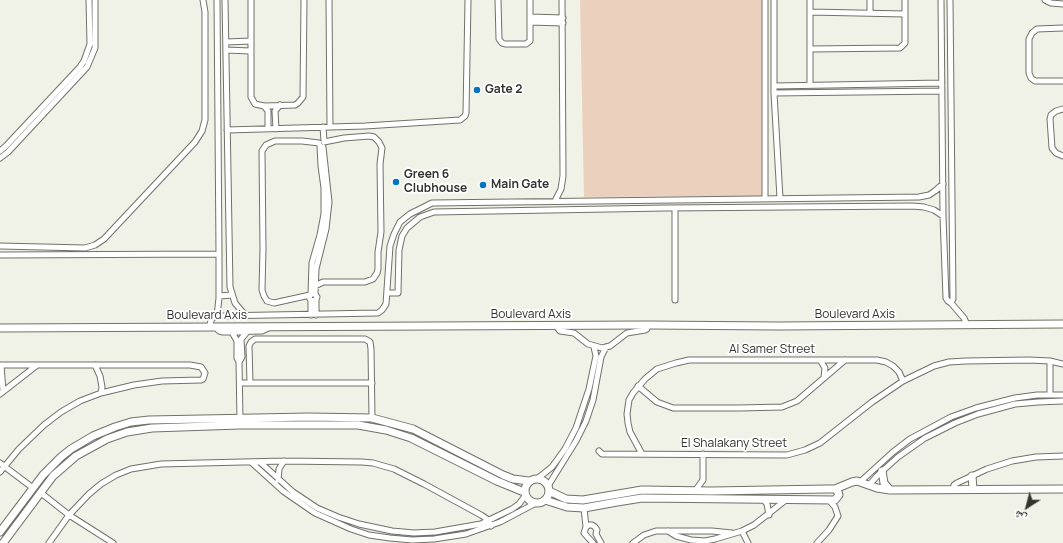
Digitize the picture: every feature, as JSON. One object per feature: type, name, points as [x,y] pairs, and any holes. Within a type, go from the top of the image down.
[{"type":"street","points":[[0,151],[84,61],[90,44],[89,0]]},
{"type":"street","points":[[0,158],[8,152],[88,67],[95,48],[96,0]]},
{"type":"street","points":[[0,246],[85,248],[95,245],[104,239],[195,142],[202,131],[205,120],[205,12],[203,0]]},
{"type":"street","points":[[216,316],[219,296],[217,0]]},
{"type":"street","points":[[226,0],[230,287],[232,295],[238,306],[246,316]]},
{"type":"street","points":[[251,0],[251,97],[254,104],[264,106],[295,104],[303,97],[304,0]]},
{"type":"street","points":[[328,0],[330,127]]},
{"type":"street","points":[[227,130],[330,127],[463,119],[466,113],[468,0]]},
{"type":"street","points":[[498,0],[499,39],[502,43],[528,43],[530,39],[530,0]]},
{"type":"street","points":[[555,201],[561,189],[563,176],[562,0]]},
{"type":"street","points":[[765,0],[765,198]]},
{"type":"street","points":[[774,0],[774,93],[780,198]]},
{"type":"street","points":[[810,0],[810,85]]},
{"type":"street","points":[[870,0],[870,13]]},
{"type":"street","points":[[810,49],[900,48],[905,44],[905,0]]},
{"type":"street","points":[[941,0],[943,216],[946,298],[964,318],[967,325]]},
{"type":"street","points":[[950,0],[953,299],[951,303]]},
{"type":"street","points":[[1045,0],[1051,3],[1063,4]]},
{"type":"street","points":[[810,12],[905,14]]},
{"type":"street","points":[[530,20],[563,20]]},
{"type":"street","points":[[1063,28],[1037,29],[1032,33],[1029,40],[1029,73],[1031,78],[1035,81],[1063,81]]},
{"type":"street","points":[[226,42],[250,41]]},
{"type":"street","points":[[226,50],[250,51]]},
{"type":"street","points":[[774,86],[942,83]]},
{"type":"street","points":[[774,93],[942,91]]},
{"type":"street","points":[[276,129],[275,111],[280,105]]},
{"type":"street","points":[[264,106],[267,109],[268,129]]},
{"type":"street","points":[[1063,109],[1056,110],[1051,115],[1050,119],[1052,148],[1056,153],[1063,156]]},
{"type":"street","points":[[268,119],[275,118]]},
{"type":"street","points":[[943,124],[952,124]]},
{"type":"street","points":[[313,315],[312,297],[315,264],[320,234],[326,214],[329,188],[321,127]]},
{"type":"street","points":[[312,297],[302,296],[271,303],[265,298],[262,290],[262,151],[266,145],[275,141],[322,143],[344,138],[372,136],[379,142],[382,148],[380,164],[381,232],[377,273],[373,279],[365,282],[323,282],[315,278]]},
{"type":"street","points":[[270,326],[262,331],[220,332],[213,327],[211,320],[216,316],[378,313],[385,306],[390,246],[394,234],[400,222],[432,203],[919,197],[928,195],[943,184]]},
{"type":"street","points":[[387,293],[398,293],[398,250],[402,236],[420,217],[434,212],[912,206],[929,209],[943,216]]},
{"type":"street","points":[[675,208],[675,300]]},
{"type":"street","points":[[0,254],[219,254]]},
{"type":"street","points":[[312,297],[315,286],[315,264]]},
{"type":"street","points":[[315,286],[323,282]]},
{"type":"street","points":[[219,296],[232,295]]},
{"type":"street","name":"Boulevard Axis","points":[[0,328],[1063,324]]},
{"type":"street","points":[[556,326],[559,331],[574,333],[594,347],[606,347],[628,333],[647,329],[647,326]]},
{"type":"street","points":[[232,332],[237,339],[239,352]]},
{"type":"street","points":[[240,422],[240,383],[239,362],[237,358],[240,339],[247,332]]},
{"type":"street","points":[[250,383],[250,346],[252,340],[260,338],[361,338],[368,340],[370,342],[371,349],[372,418]]},
{"type":"street","points":[[3,543],[58,472],[76,456],[96,444],[118,434],[152,428],[325,417],[372,418],[413,429],[502,475],[514,479],[529,481],[537,478],[552,468],[576,428],[589,389],[596,356],[594,347]]},
{"type":"street","points":[[545,500],[548,488],[586,421],[593,400],[601,357],[606,347]]},
{"type":"street","name":"Al Samer Street","points":[[638,386],[645,378],[657,369],[689,360],[877,360],[886,362],[896,369],[903,381]]},
{"type":"street","points":[[820,360],[825,368],[824,378]]},
{"type":"street","points":[[642,454],[630,432],[627,414],[629,400],[638,386],[658,402],[673,408],[786,406],[797,401],[845,360]]},
{"type":"street","points":[[1050,361],[1050,395]]},
{"type":"street","name":"El Shalakany Street","points":[[599,451],[602,454],[787,455],[805,450],[826,439],[869,404],[903,381],[925,370],[949,362],[1050,361],[1063,364]]},
{"type":"street","points":[[0,472],[2,465],[52,418],[76,404],[101,393],[146,383],[201,380],[204,376],[204,371],[201,367],[196,365],[0,365],[2,393]]},
{"type":"street","points":[[94,365],[100,376],[102,387],[101,393]]},
{"type":"street","points":[[2,393],[36,366]]},
{"type":"street","points":[[240,383],[372,383]]},
{"type":"street","points":[[860,482],[893,452],[910,439],[958,414],[991,404],[1026,396],[1063,395]]},
{"type":"street","points":[[869,485],[882,471],[915,445],[936,432],[966,418],[992,410],[1027,403],[1063,401]]},
{"type":"street","points":[[991,404],[992,410]]},
{"type":"street","points":[[0,532],[33,488],[52,466],[71,449],[93,436],[115,427],[131,422],[149,420],[345,424],[386,430],[424,443],[525,494]]},
{"type":"street","points":[[695,491],[703,480],[703,454]]},
{"type":"street","points":[[953,489],[956,484],[987,469],[1024,458],[1048,455],[1063,456]]},
{"type":"street","points":[[261,462],[279,480],[304,500],[328,513],[348,521],[381,530],[414,533],[435,532],[490,524],[516,506],[525,494]]},
{"type":"street","points":[[279,480],[278,472],[280,466],[284,462]]},
{"type":"street","points":[[49,543],[69,515],[88,494],[101,484],[131,468],[161,464],[362,462],[384,466],[424,484],[481,515],[490,524]]},
{"type":"street","points":[[252,463],[283,491],[306,508],[332,522],[369,535],[401,540],[434,539],[466,534],[545,500],[567,507],[584,508],[642,498],[835,500],[839,495],[835,488]]},
{"type":"street","points":[[2,465],[33,488]]},
{"type":"street","points":[[882,471],[883,480],[890,490]]},
{"type":"street","points":[[972,476],[974,489]]},
{"type":"street","points":[[537,478],[544,481],[548,488],[566,499],[583,500],[642,490],[712,491],[835,488],[852,482],[860,482],[877,488],[890,490],[1063,489]]},
{"type":"street","points":[[703,480],[712,491]]},
{"type":"street","points":[[529,481],[525,486],[525,494],[528,500],[536,504]]},
{"type":"street","points":[[41,493],[69,515],[113,543]]},
{"type":"street","points":[[763,499],[767,504],[769,514]]},
{"type":"street","points":[[668,531],[684,539],[699,541],[715,539],[742,531],[769,514],[788,499]]},
{"type":"street","points":[[817,543],[829,530],[838,516],[835,507],[829,500]]},
{"type":"street","points":[[584,508],[586,527],[584,533],[590,537],[593,543]]},
{"type":"street","points":[[14,513],[22,518]]},
{"type":"street","points":[[586,527],[592,525],[597,530],[596,534],[601,543]]},
{"type":"street","points":[[633,543],[649,532],[656,531],[712,531],[734,533]]},
{"type":"street","points":[[742,531],[748,543]]},
{"type":"street","points":[[590,537],[594,537],[596,534]]},
{"type":"shaded area","points":[[580,0],[763,0],[763,196],[584,197]]},
{"type":"place","name":"Gate 2","points":[[477,90]]},
{"type":"place","name":"Green 6 Clubhouse","points":[[396,182]]},
{"type":"place","name":"Main Gate","points":[[483,185]]}]
